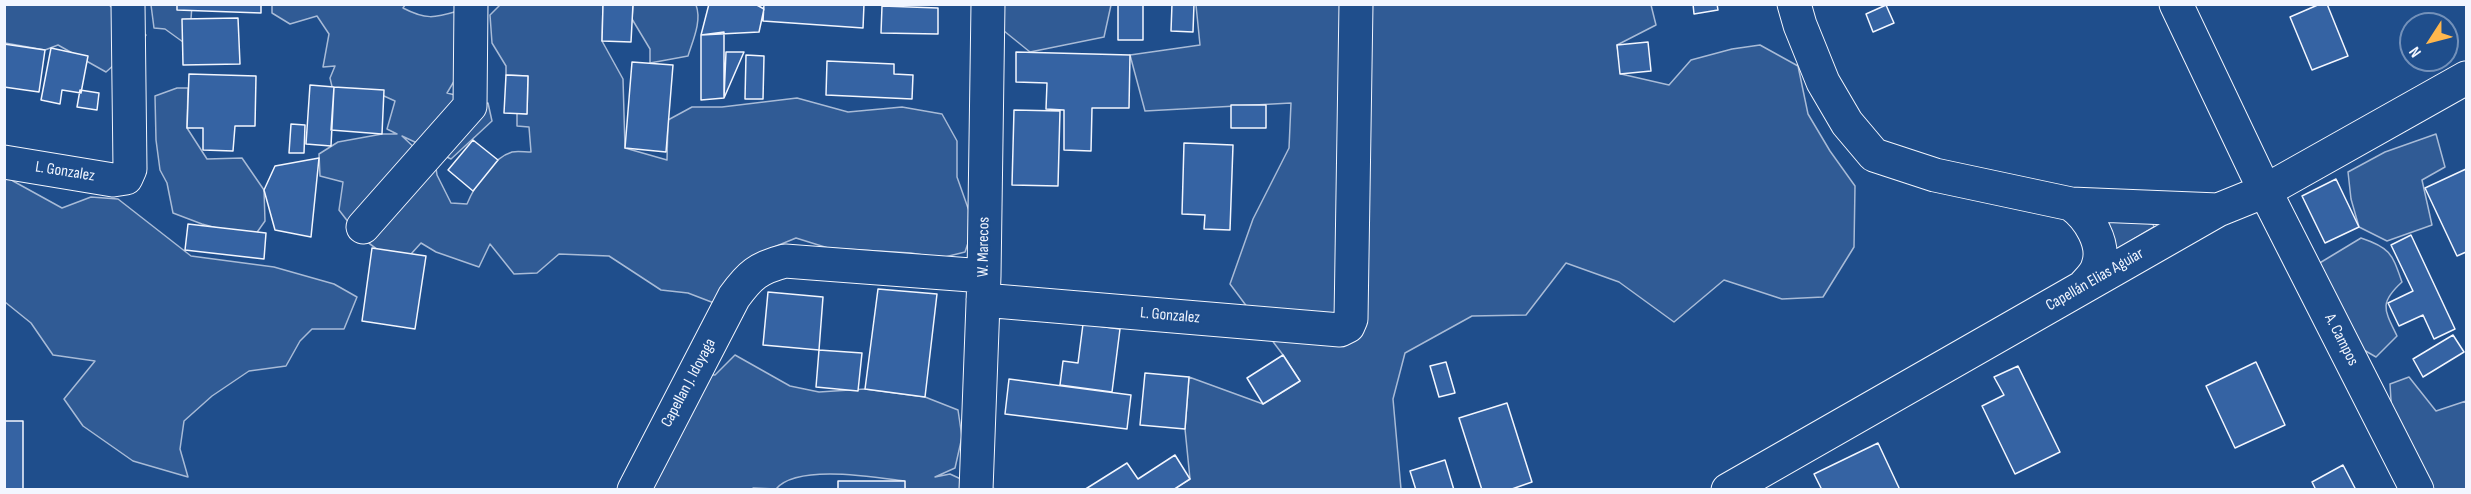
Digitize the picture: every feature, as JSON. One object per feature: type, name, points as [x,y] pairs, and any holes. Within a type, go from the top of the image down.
[{"type":"street","name":"L. Gonzalez","points":[[4,162],[112,180],[126,178],[130,169],[128,4]]},
{"type":"street","points":[[363,227],[470,106],[471,4]]},
{"type":"street","name":"W. Marecos","points":[[976,489],[984,288],[988,4]]},
{"type":"street","name":"L. Gonzalez","points":[[748,278],[764,266],[785,261],[984,288],[1340,330],[1348,326],[1351,319],[1356,4]]},
{"type":"street","points":[[1794,4],[1800,25],[1824,82],[1847,123],[1874,154],[1935,175],[2071,204],[2218,210]]},
{"type":"street","name":"A. Campos","points":[[2176,4],[2265,191],[2417,489]]},
{"type":"street","name":"Capellán Elias Aguiar","points":[[1728,489],[2218,210],[2265,191],[2466,78]]},
{"type":"street","points":[[2071,204],[2081,211],[2100,246],[2099,265],[2084,286]]},
{"type":"street","name":"Capellan J. Idoyaga","points":[[634,489],[734,297],[748,278]]},
{"type":"shaded area","points":[[4,5],[109,5],[146,35],[139,48],[125,55],[106,72],[58,45],[45,50],[5,43]]},
{"type":"shaded area","points":[[151,5],[192,5],[191,19],[203,25],[183,42],[165,29],[154,28]]},
{"type":"shaded area","points":[[272,5],[405,5],[403,8],[411,12],[430,17],[458,11],[456,78],[447,93],[455,95],[465,109],[488,103],[492,121],[451,159],[402,136],[419,152],[435,161],[437,175],[451,203],[467,204],[485,174],[505,155],[514,152],[531,152],[529,127],[517,126],[517,113],[527,114],[528,76],[506,75],[506,66],[492,43],[490,15],[500,5],[603,5],[602,41],[623,79],[625,148],[667,160],[668,120],[692,107],[722,107],[797,98],[848,112],[902,107],[942,114],[957,141],[957,177],[974,225],[965,252],[941,258],[911,253],[828,248],[796,238],[762,252],[714,303],[688,293],[661,290],[609,256],[559,254],[537,273],[514,274],[490,244],[479,267],[436,252],[421,243],[411,254],[394,260],[377,250],[351,226],[339,210],[343,182],[320,176],[319,154],[338,142],[382,134],[397,134],[387,129],[395,101],[384,96],[367,102],[334,95],[330,78],[335,66],[323,67],[329,34],[317,16],[290,24],[272,13]]},
{"type":"shaded area","points":[[633,5],[696,5],[697,24],[688,56],[650,63],[650,49],[632,19]]},
{"type":"shaded area","points":[[988,5],[1111,5],[1104,37],[1030,52],[988,18]]},
{"type":"shaded area","points":[[1196,5],[1651,5],[1656,25],[1617,45],[1621,74],[1669,85],[1691,60],[1732,49],[1760,45],[1798,66],[1808,114],[1830,151],[1855,186],[1854,247],[1823,297],[1782,299],[1724,280],[1674,322],[1619,282],[1566,263],[1526,315],[1472,316],[1405,353],[1393,399],[1401,489],[1173,489],[1190,479],[1185,429],[1189,377],[1263,404],[1300,381],[1230,284],[1253,219],[1289,148],[1291,103],[1145,111],[1130,55],[1200,45]]},
{"type":"shaded area","points":[[177,88],[188,88],[187,128],[207,159],[242,158],[264,190],[265,221],[253,238],[202,224],[173,213],[167,183],[160,170],[156,140],[155,96]]},
{"type":"shaded area","points":[[2436,134],[2445,167],[2422,180],[2432,225],[2387,241],[2359,227],[2351,199],[2348,172],[2385,152]]},
{"type":"shaded area","points":[[4,173],[13,181],[62,208],[91,197],[118,199],[191,256],[274,267],[334,284],[357,297],[344,329],[312,329],[300,341],[286,366],[249,371],[212,396],[184,421],[180,449],[188,477],[133,461],[83,426],[64,399],[95,361],[53,355],[31,323],[5,302]]},
{"type":"shaded area","points":[[2096,216],[2153,224],[2154,227],[2112,252]]},
{"type":"shaded area","points":[[2361,238],[2379,245],[2389,253],[2402,282],[2390,296],[2386,307],[2397,336],[2376,357],[2357,346],[2318,264]]},
{"type":"shaded area","points":[[735,355],[790,386],[819,392],[865,389],[925,397],[958,410],[962,437],[955,468],[935,477],[950,474],[976,486],[997,489],[905,489],[904,481],[818,474],[786,481],[776,489],[639,489],[688,373],[715,375]]},
{"type":"shaded area","points":[[2409,377],[2436,411],[2466,401],[2466,489],[2405,489],[2392,417],[2390,384]]},
{"type":"building","points":[[177,4],[261,4],[261,13],[177,10]]},
{"type":"building","points":[[603,4],[633,4],[631,42],[602,41]]},
{"type":"building","points":[[709,4],[755,4],[764,9],[759,32],[701,35]]},
{"type":"building","points":[[764,4],[864,4],[863,28],[763,21]]},
{"type":"building","points":[[1118,4],[1143,4],[1143,40],[1118,40]]},
{"type":"building","points":[[1172,4],[1194,4],[1193,32],[1171,31]]},
{"type":"building","points":[[1693,4],[1717,4],[1718,10],[1694,14]]},
{"type":"building","points":[[2320,4],[2327,4],[2348,56],[2312,70],[2290,17]]},
{"type":"building","points":[[1886,5],[1894,23],[1873,32],[1866,14]]},
{"type":"building","points":[[882,6],[938,8],[938,34],[881,33]]},
{"type":"building","points":[[238,18],[240,64],[183,65],[182,19]]},
{"type":"building","points":[[724,32],[724,98],[701,100],[701,35]]},
{"type":"building","points":[[1648,42],[1651,71],[1620,74],[1617,45]]},
{"type":"building","points":[[4,44],[45,50],[39,92],[4,87]]},
{"type":"building","points":[[51,48],[88,56],[81,93],[62,90],[60,104],[41,100]]},
{"type":"building","points":[[726,52],[744,52],[724,98]]},
{"type":"building","points":[[1016,52],[1130,55],[1129,108],[1092,108],[1091,151],[1064,150],[1064,110],[1046,109],[1047,83],[1016,82]]},
{"type":"building","points":[[746,55],[764,56],[763,99],[745,99]]},
{"type":"building","points":[[827,61],[894,64],[894,74],[913,75],[912,99],[826,95]]},
{"type":"building","points":[[632,62],[673,65],[666,152],[625,148]]},
{"type":"building","points":[[189,74],[256,76],[255,126],[235,126],[233,151],[203,150],[203,128],[187,128]]},
{"type":"building","points":[[506,75],[528,76],[527,114],[504,113]]},
{"type":"building","points":[[310,85],[334,87],[331,146],[306,144]]},
{"type":"building","points":[[334,87],[384,90],[382,134],[331,130]]},
{"type":"building","points":[[80,90],[99,93],[97,110],[77,107]]},
{"type":"building","points":[[1231,105],[1266,105],[1266,128],[1231,128]]},
{"type":"building","points":[[1014,110],[1060,111],[1058,186],[1012,185]]},
{"type":"building","points":[[291,124],[305,125],[304,153],[289,153]]},
{"type":"building","points":[[473,140],[498,160],[473,191],[448,170]]},
{"type":"building","points":[[1184,143],[1233,145],[1230,230],[1204,229],[1205,215],[1182,214]]},
{"type":"building","points":[[319,158],[311,237],[275,230],[264,190],[275,166]]},
{"type":"building","points":[[2466,169],[2466,252],[2457,256],[2425,188]]},
{"type":"building","points":[[2336,179],[2359,227],[2325,243],[2302,196]]},
{"type":"building","points":[[188,224],[266,233],[264,259],[185,250]]},
{"type":"building","points":[[2411,235],[2455,329],[2434,339],[2423,315],[2399,326],[2388,303],[2413,291],[2391,245]]},
{"type":"building","points":[[372,248],[426,256],[415,329],[362,321]]},
{"type":"building","points":[[878,289],[937,294],[925,397],[865,389]]},
{"type":"building","points":[[768,292],[823,297],[819,350],[763,345]]},
{"type":"building","points":[[1083,324],[1120,329],[1112,392],[1060,385],[1063,361],[1078,363]]},
{"type":"building","points":[[2453,335],[2464,352],[2423,377],[2413,359]]},
{"type":"building","points":[[819,350],[862,353],[858,391],[816,387]]},
{"type":"building","points":[[1283,355],[1300,381],[1263,404],[1247,378]]},
{"type":"building","points":[[1446,362],[1455,393],[1439,397],[1430,366]]},
{"type":"building","points":[[2256,362],[2285,425],[2235,448],[2206,386]]},
{"type":"building","points":[[2018,366],[2060,452],[2015,474],[1982,406],[2004,395],[1994,377]]},
{"type":"building","points":[[1145,373],[1189,377],[1185,429],[1140,425]]},
{"type":"building","points":[[1009,379],[1131,395],[1127,429],[1005,414]]},
{"type":"building","points":[[1507,403],[1532,482],[1509,490],[1482,490],[1459,418]]},
{"type":"building","points":[[4,421],[23,421],[23,490],[4,490]]},
{"type":"building","points":[[1878,443],[1900,490],[1822,490],[1814,474]]},
{"type":"building","points":[[1175,455],[1190,479],[1173,490],[1084,490],[1127,463],[1138,479]]},
{"type":"building","points":[[1445,460],[1454,490],[1416,490],[1410,471]]},
{"type":"building","points":[[2343,465],[2356,490],[2316,490],[2312,482]]},
{"type":"building","points":[[838,481],[905,481],[905,490],[838,490]]}]
